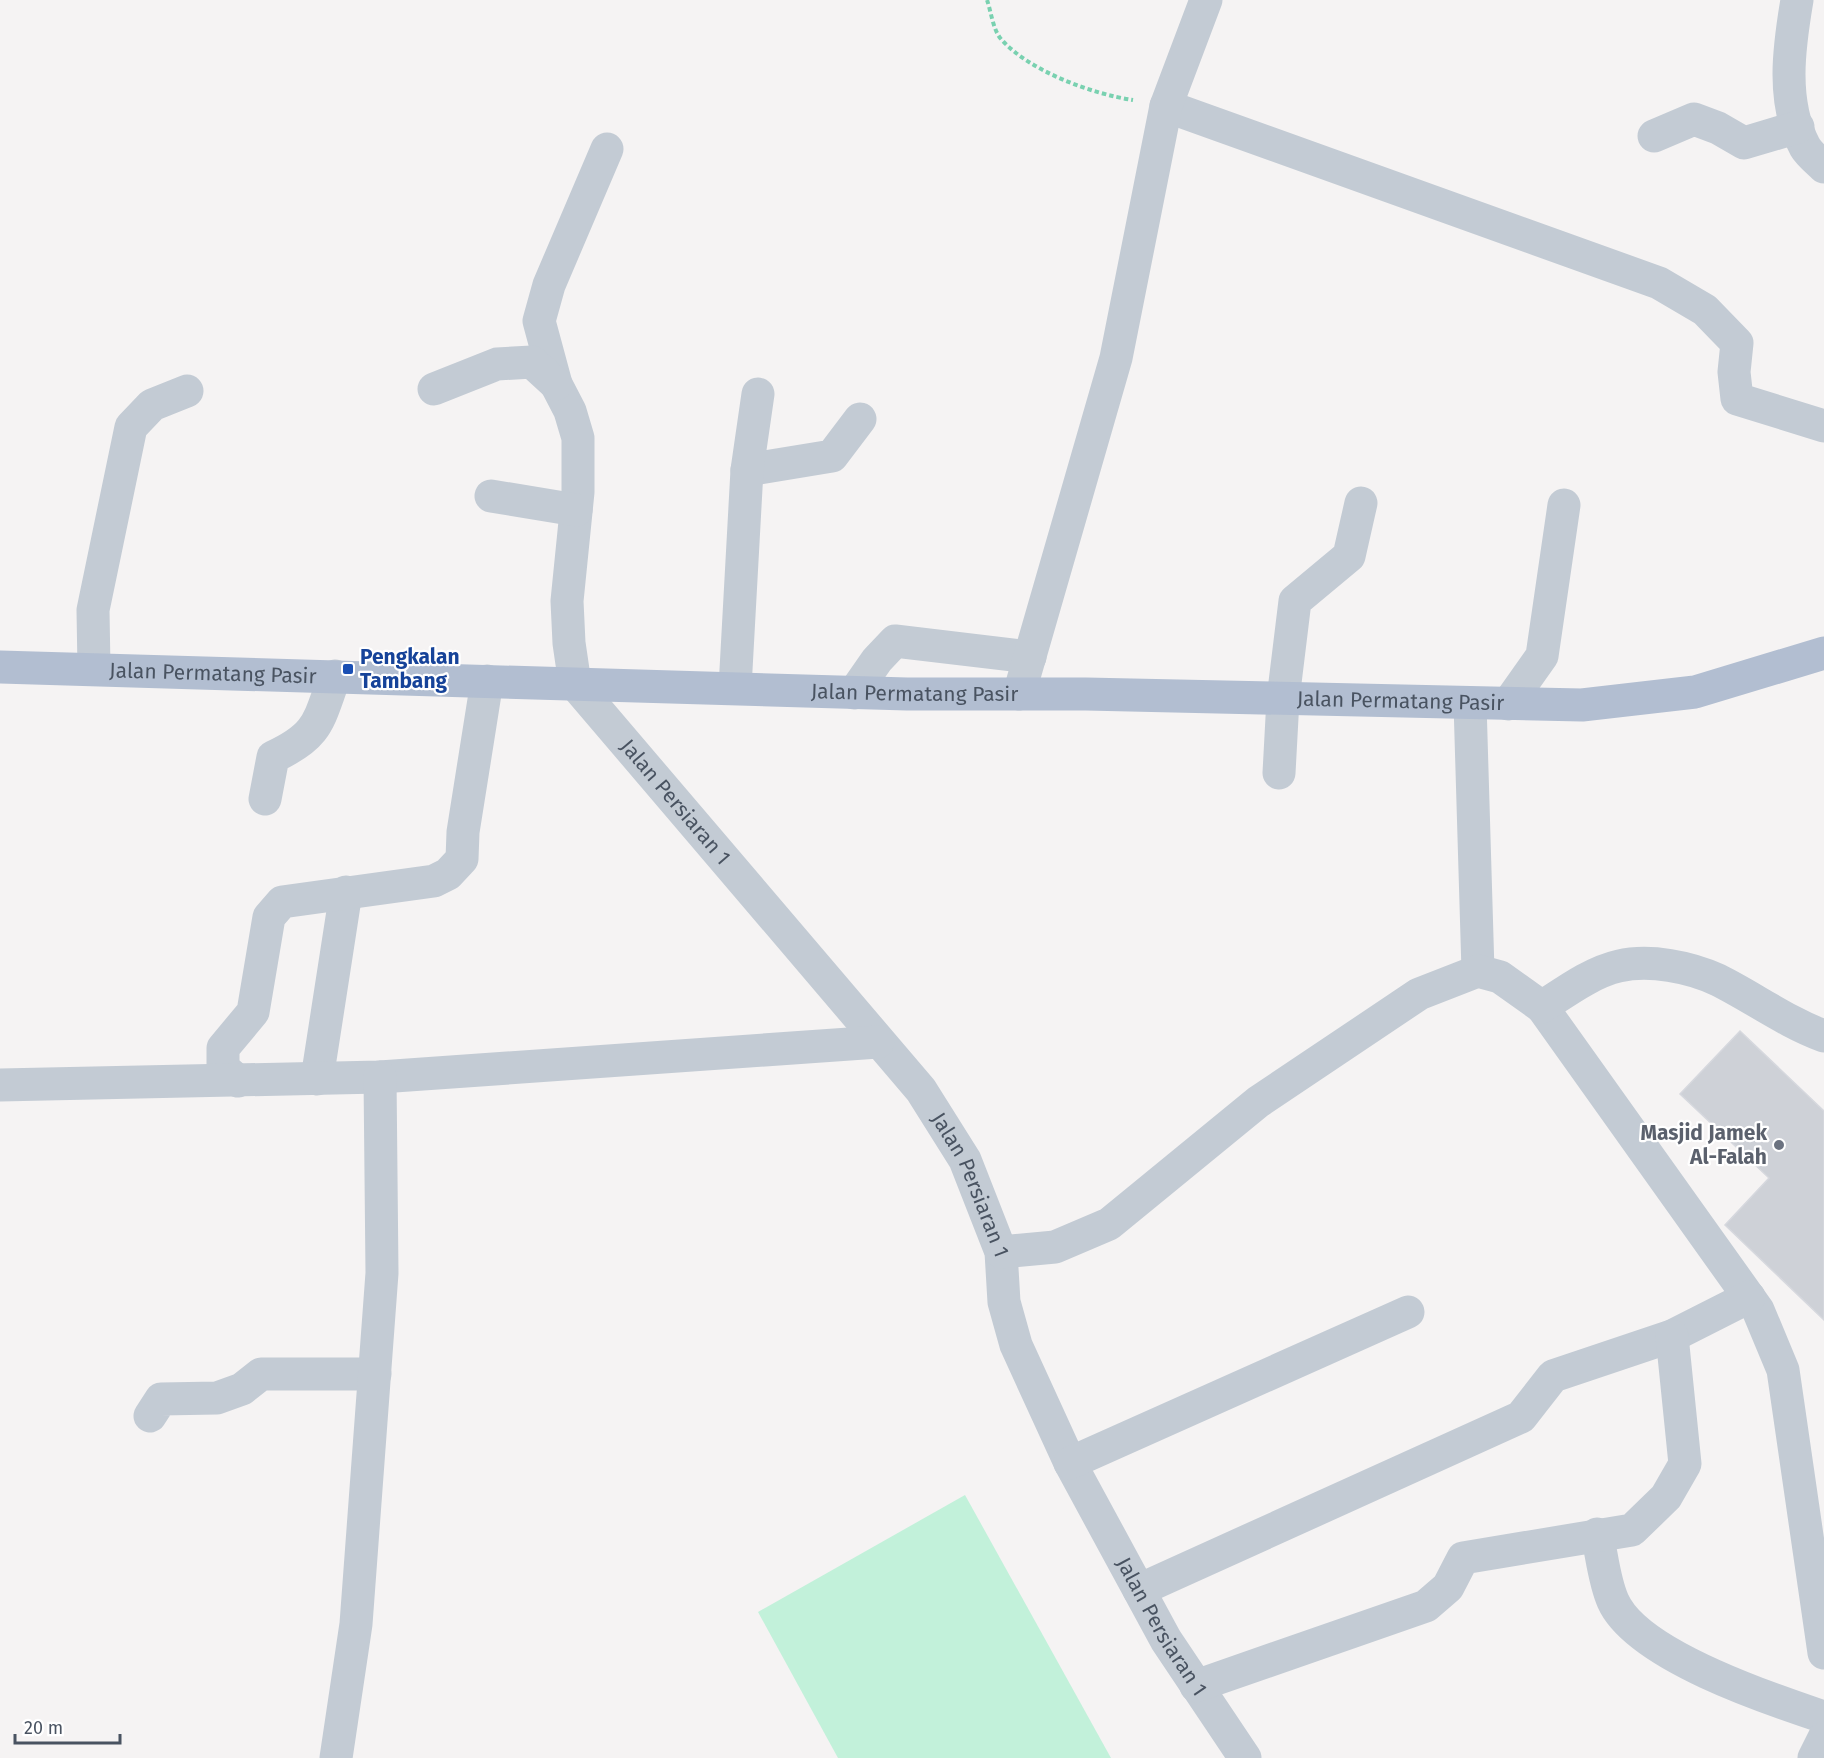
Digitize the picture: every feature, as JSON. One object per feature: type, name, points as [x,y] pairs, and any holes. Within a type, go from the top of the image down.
[{"type":"main road","name":"Jalan Permatang Pasir","points":[[0,667],[854,693],[1582,705],[1695,692],[1824,653]]},
{"type":"street","points":[[1019,694],[1116,358],[1166,106],[1206,0]]},
{"type":"street","points":[[1797,0],[1788,52],[1793,114],[1805,148],[1824,167]]},
{"type":"street","points":[[1166,106],[1659,283],[1705,310],[1737,344],[1734,372],[1737,399],[1824,426]]},
{"type":"street","points":[[1654,136],[1694,119],[1718,128],[1744,143],[1798,127]]},
{"type":"street","points":[[575,684],[569,643],[567,601],[576,510],[578,438],[570,411],[556,384],[539,321],[549,285],[607,149]]},
{"type":"street","points":[[434,389],[497,364],[532,362],[556,384]]},
{"type":"street","points":[[94,669],[93,609],[131,427],[152,405],[188,391]]},
{"type":"street","points":[[735,688],[747,470],[758,394]]},
{"type":"street","points":[[747,470],[832,456],[860,419]]},
{"type":"street","points":[[491,496],[576,510]]},
{"type":"street","points":[[1279,773],[1283,699],[1295,601],[1349,556],[1361,503]]},
{"type":"street","points":[[1508,704],[1542,656],[1564,505]]},
{"type":"street","points":[[854,693],[877,660],[895,641],[1030,657]]},
{"type":"street","points":[[265,799],[273,757],[299,745],[315,728],[334,676]]},
{"type":"street","points":[[238,1081],[223,1068],[223,1047],[253,1012],[269,917],[282,902],[434,881],[448,874],[462,859],[463,832],[487,681]]},
{"type":"street","name":"Jalan Persiaran 1","points":[[575,684],[921,1090],[964,1160],[1001,1252],[1004,1302],[1016,1345],[1070,1463],[1166,1640],[1245,1758]]},
{"type":"street","points":[[1470,703],[1478,971]]},
{"type":"street","points":[[317,1079],[346,892]]},
{"type":"street","points":[[1542,1007],[1572,986],[1619,966],[1678,965],[1718,980],[1796,1026],[1824,1036]]},
{"type":"street","points":[[1001,1252],[1055,1247],[1109,1224],[1258,1102],[1419,994],[1478,971],[1500,977],[1542,1007],[1758,1310],[1783,1370],[1824,1653]]},
{"type":"street","points":[[0,1085],[380,1077],[878,1042]]},
{"type":"street","points":[[336,1758],[356,1624],[382,1273],[380,1077]]},
{"type":"street","points":[[1139,1590],[1521,1417],[1553,1376],[1672,1336],[1749,1297]]},
{"type":"street","points":[[1070,1463],[1408,1312]]},
{"type":"street","points":[[1196,1686],[1426,1606],[1448,1587],[1463,1558],[1596,1534],[1632,1530],[1666,1497],[1684,1464],[1672,1336]]},
{"type":"street","points":[[150,1416],[161,1399],[217,1398],[242,1389],[261,1374],[375,1374]]},
{"type":"street","points":[[1596,1534],[1613,1602],[1635,1630],[1663,1650],[1747,1689],[1824,1717]]},
{"type":"street","points":[[1814,1758],[1824,1738]]},
{"type":"path","points":[[987,0],[999,38],[1030,64],[1103,96],[1166,106]]},
{"type":"green space","points":[[965,1495],[1111,1758],[838,1758],[758,1612]]},
{"type":"building","name":"Masjid Jamek Al-Falah","points":[[1740,1031],[1824,1111],[1824,1320],[1725,1225],[1769,1178],[1680,1094]]},
{"type":"place","name":"Pengkalan Tambang","points":[[348,669]]},
{"type":"place","name":"Masjid Jamek Al-Falah","points":[[1779,1145]]}]
